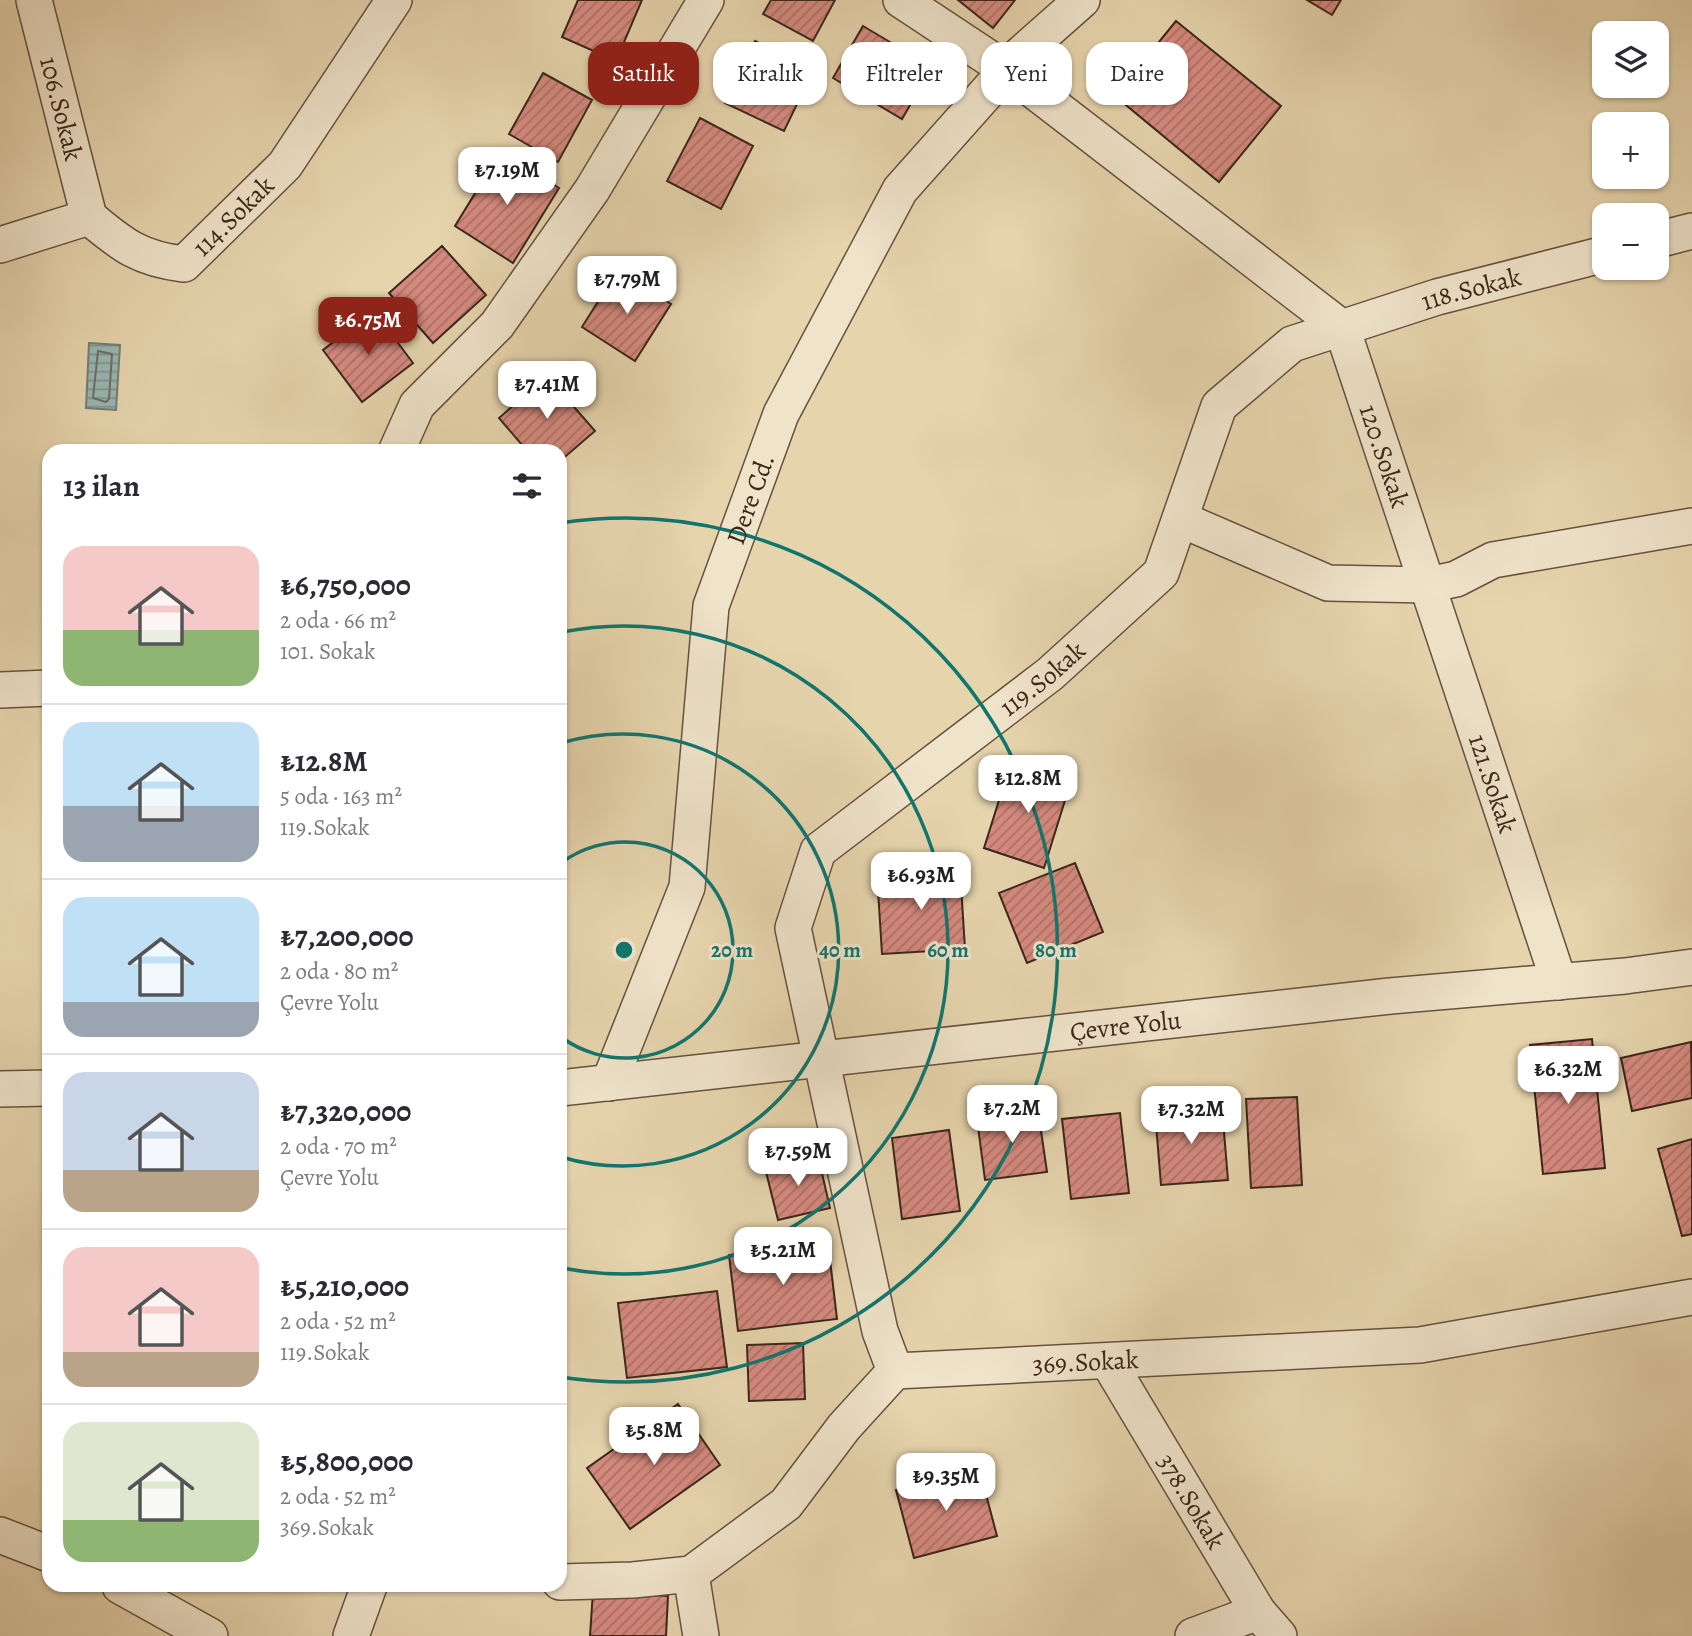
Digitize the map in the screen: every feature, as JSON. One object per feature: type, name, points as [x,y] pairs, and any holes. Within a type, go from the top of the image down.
[{"type":"street","name":"106.Sokak","points":[[34,0],[89,217]]},
{"type":"street","name":"114.Sokak","points":[[89,217],[122,246],[155,260],[184,264],[285,165],[394,0]]},
{"type":"street","points":[[400,444],[417,405],[497,325],[592,190],[706,0]]},
{"type":"street","points":[[901,0],[981,53]]},
{"type":"street","name":"Dere Cd.","points":[[1037,42],[1082,0]]},
{"type":"street","name":"Dere Cd.","points":[[609,1083],[687,887],[711,606],[781,414],[900,190],[981,99]]},
{"type":"street","points":[[1052,105],[1342,328]]},
{"type":"street","points":[[0,245],[89,217]]},
{"type":"street","points":[[1669,237],[1692,231]]},
{"type":"street","name":"118.Sokak","points":[[1342,328],[1437,297],[1592,257]]},
{"type":"street","name":"119.Sokak","points":[[895,1371],[880,1331],[824,1060],[793,928],[818,851],[1050,674],[1161,573],[1219,406],[1292,344],[1342,328]]},
{"type":"street","name":"120.Sokak","points":[[1342,328],[1428,584]]},
{"type":"street","points":[[1180,519],[1328,583],[1428,584],[1456,579],[1493,560],[1692,526]]},
{"type":"street","name":"121.Sokak","points":[[1428,584],[1559,982]]},
{"type":"street","points":[[0,690],[42,688]]},
{"type":"street","name":"Çevre Yolu","points":[[567,1087],[1390,996],[1559,982],[1692,967]]},
{"type":"street","points":[[0,1089],[42,1088]]},
{"type":"street","name":"369.Sokak","points":[[895,1371],[1109,1363],[1420,1345],[1692,1297]]},
{"type":"street","name":"378.Sokak","points":[[1109,1363],[1269,1624]]},
{"type":"street","points":[[567,1581],[633,1580],[691,1574],[786,1504],[844,1427],[895,1371]]},
{"type":"street","points":[[0,1535],[42,1551]]},
{"type":"street","points":[[691,1574],[701,1636]]},
{"type":"street","points":[[131,1592],[210,1636]]},
{"type":"street","points":[[351,1636],[367,1592]]},
{"type":"street","points":[[1193,1636],[1269,1624]]},
{"type":"water","points":[[89,343],[120,345],[116,410],[86,408]]},
{"type":"building","points":[[578,0],[642,0],[624,42],[588,42],[588,49],[562,37]]},
{"type":"building","points":[[771,0],[835,0],[813,41],[763,14]]},
{"type":"building","points":[[958,0],[1015,0],[993,28]]},
{"type":"building","points":[[1307,0],[1341,0],[1332,15]]},
{"type":"building","points":[[1176,21],[1281,106],[1219,182],[1126,105],[1188,105],[1188,42],[1159,42]]},
{"type":"building","points":[[863,26],[890,42],[854,42]]},
{"type":"building","points":[[841,64],[841,83],[833,78]]},
{"type":"building","points":[[543,73],[588,98],[589,105],[558,162],[509,134]]},
{"type":"building","points":[[729,105],[797,105],[784,131]]},
{"type":"building","points":[[878,105],[910,105],[902,119]]},
{"type":"building","points":[[700,118],[753,146],[721,209],[667,181]]},
{"type":"building","points":[[501,151],[559,188],[513,263],[455,226]]},
{"type":"building","points":[[442,246],[486,295],[433,343],[389,293]]},
{"type":"building","points":[[618,270],[671,304],[635,361],[582,327]]},
{"type":"building","points":[[374,311],[413,363],[362,402],[323,350]]},
{"type":"building","points":[[547,376],[595,431],[567,455],[567,444],[521,444],[499,418]]},
{"type":"building","points":[[1011,762],[1071,781],[1044,868],[984,848]]},
{"type":"building","points":[[1075,863],[1103,932],[1027,963],[999,893]]},
{"type":"building","points":[[960,869],[965,949],[882,954],[877,874]]},
{"type":"building","points":[[1592,1039],[1605,1168],[1543,1174],[1530,1045]]},
{"type":"building","points":[[1691,1042],[1692,1098],[1632,1111],[1621,1058]]},
{"type":"building","points":[[1297,1097],[1302,1185],[1251,1188],[1246,1099]]},
{"type":"building","points":[[1222,1108],[1228,1180],[1161,1185],[1155,1112]]},
{"type":"building","points":[[1038,1110],[1047,1172],[985,1180],[977,1119]]},
{"type":"building","points":[[1120,1113],[1129,1193],[1071,1199],[1062,1119]]},
{"type":"building","points":[[949,1130],[960,1211],[902,1219],[892,1138]]},
{"type":"building","points":[[1692,1139],[1692,1234],[1682,1236],[1658,1149]]},
{"type":"building","points":[[818,1156],[830,1208],[778,1220],[765,1168]]},
{"type":"building","points":[[828,1243],[837,1319],[738,1331],[729,1255]]},
{"type":"building","points":[[717,1291],[727,1367],[627,1378],[618,1303]]},
{"type":"building","points":[[803,1343],[805,1399],[749,1401],[747,1345]]},
{"type":"building","points":[[678,1404],[720,1465],[630,1529],[587,1468]]},
{"type":"building","points":[[979,1468],[997,1536],[914,1558],[896,1490]]},
{"type":"building","points":[[593,1591],[668,1596],[666,1636],[590,1636]]}]
